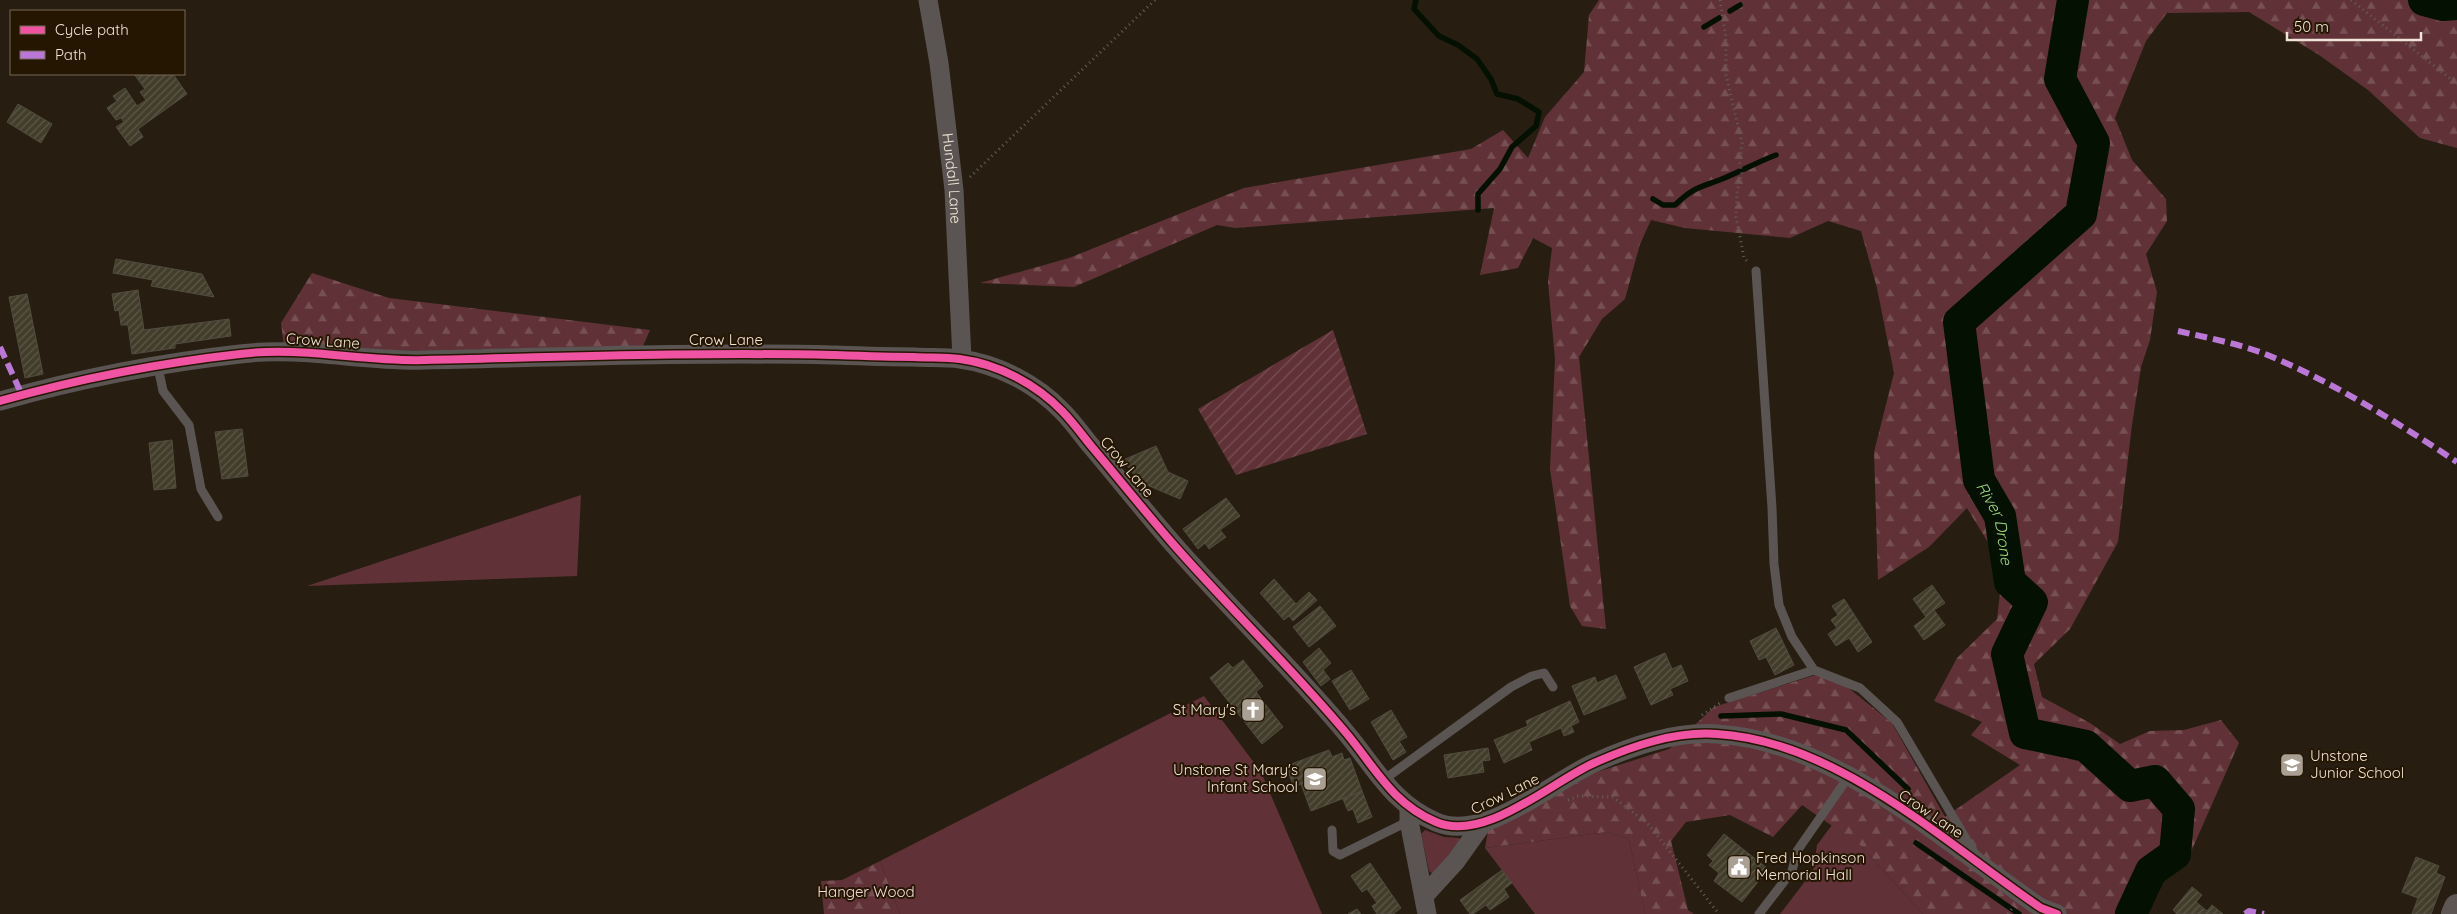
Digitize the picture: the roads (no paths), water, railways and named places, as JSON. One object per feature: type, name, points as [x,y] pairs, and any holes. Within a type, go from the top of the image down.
[{"type":"main road","points":[[2454,914],[2457,906]]},
{"type":"street","name":"Hundall Lane","points":[[928,0],[939,63],[954,190],[962,358]]},
{"type":"street","name":"Crow Lane","points":[[0,401],[78,380],[241,353],[270,352],[407,361],[744,353],[962,358],[998,368],[1034,387],[1062,411],[1174,544],[1349,736],[1382,782],[1409,814],[1449,827],[1466,828],[1482,823],[1514,808],[1593,763],[1673,735],[1714,733],[1753,738],[1802,752],[1849,776],[1983,866],[2041,908],[2057,914]]},
{"type":"street","points":[[1409,814],[1426,905]]},
{"type":"street","points":[[1426,905],[1482,823]]},
{"type":"lane","points":[[1756,272],[1774,564],[1779,605],[1792,637],[1814,670],[1860,688],[1897,722],[1950,815],[1983,866]]},
{"type":"lane","points":[[158,367],[163,391],[189,425],[201,489],[218,517]]},
{"type":"lane","points":[[1729,698],[1814,670]]},
{"type":"lane","points":[[1382,782],[1474,712],[1525,679],[1544,673],[1553,687]]},
{"type":"lane","points":[[1759,914],[1792,871],[1797,851],[1849,776]]},
{"type":"lane","points":[[1332,830],[1332,851],[1340,855],[1409,814]]},
{"type":"waterway","points":[[1416,0],[1414,9],[1439,36],[1458,45],[1477,59],[1491,79],[1497,94],[1518,99],[1539,112],[1536,126],[1512,147],[1500,169],[1478,194],[1478,210]]},
{"type":"waterway","name":"River Drone","points":[[2073,0],[2060,79],[2094,143],[2081,214],[1959,322],[1979,480],[2000,516],[2010,582],[2032,602],[2007,654],[2025,733],[2086,746],[2130,786],[2155,781],[2179,809],[2175,854],[2151,871],[2131,914]]},
{"type":"waterway","name":"River Drone","points":[[2424,0],[2443,5],[2457,4]]},
{"type":"waterway","points":[[1730,11],[1740,5]]},
{"type":"waterway","points":[[1704,27],[1719,18]]},
{"type":"waterway","points":[[1653,199],[1663,205],[1675,205],[1697,189],[1776,155]]},
{"type":"waterway","points":[[1721,716],[1781,714],[1846,730],[1908,789]]},
{"type":"waterway","points":[[1916,843],[2019,914]]},
{"type":"place","name":"St Mary's","points":[[1253,710]]},
{"type":"place","name":"Unstone Junior School","points":[[2292,765]]},
{"type":"place","name":"Unstone St Mary's Infant School","points":[[1315,779]]},
{"type":"place","name":"Fred Hopkinson Memorial Hall","points":[[1739,867]]},
{"type":"park label","name":"Hanger Wood","points":[[866,892]]}]
